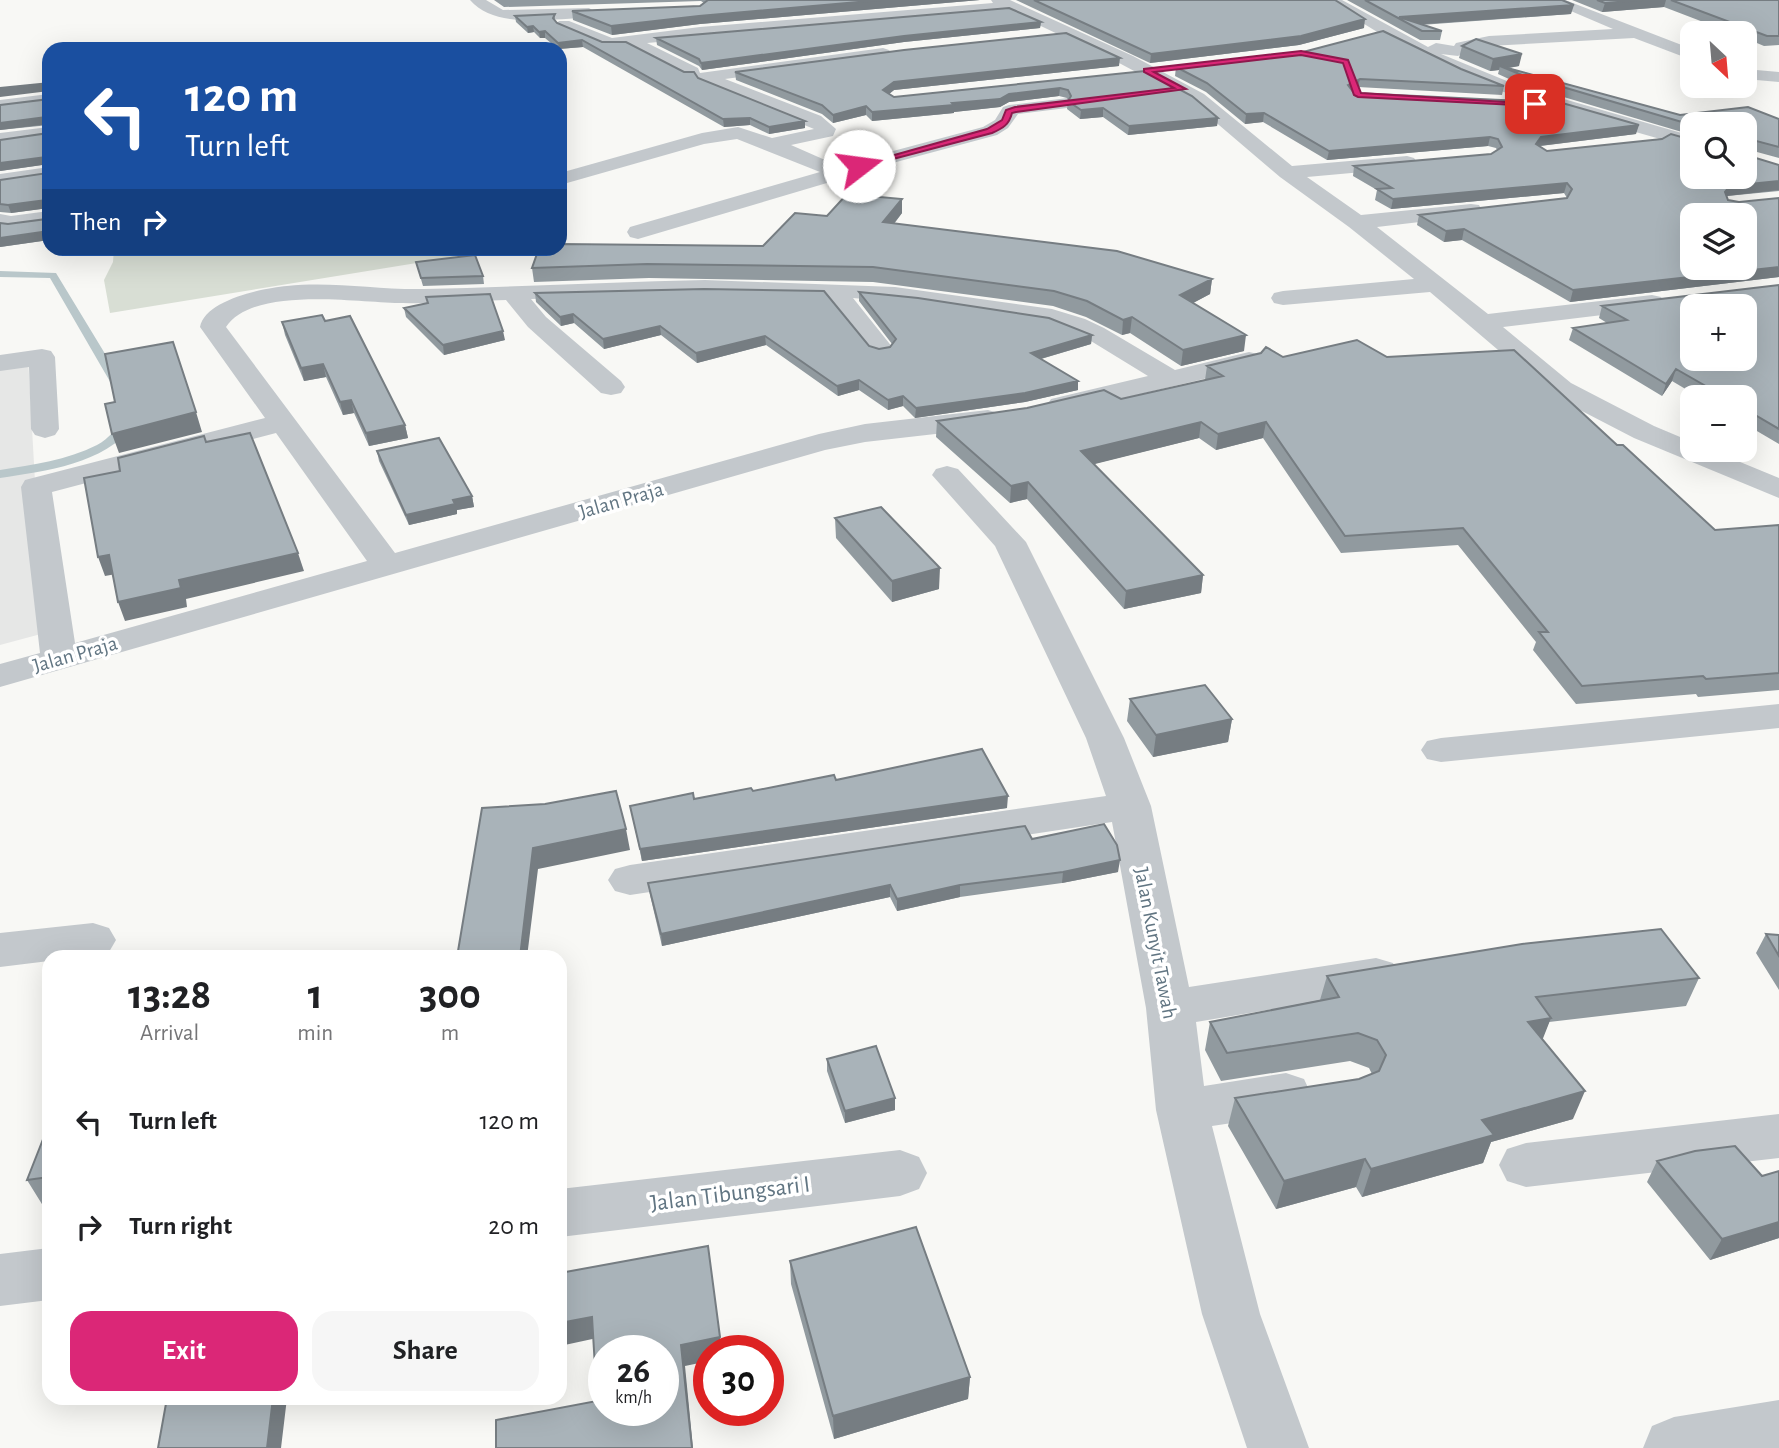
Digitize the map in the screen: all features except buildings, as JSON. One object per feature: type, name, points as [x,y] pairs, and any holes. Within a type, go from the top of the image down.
[{"type":"street","points":[[479,2],[549,0]]},
{"type":"street","points":[[1332,0],[1382,31],[1494,92]]},
{"type":"street","points":[[1554,1],[1574,0]]},
{"type":"street","points":[[1554,1],[1680,51]]},
{"type":"street","points":[[479,2],[502,15],[602,13]]},
{"type":"street","points":[[564,24],[604,43],[1005,3],[1182,89],[1222,116],[1287,173],[1357,222],[1483,322],[1561,389],[1644,432],[1742,471],[1779,489]]},
{"type":"street","points":[[1355,38],[1382,31]]},
{"type":"street","points":[[1042,36],[1070,33]]},
{"type":"street","points":[[1403,41],[1458,51],[1462,46],[1489,41],[1634,33]]},
{"type":"street","points":[[628,40],[692,72]]},
{"type":"street","points":[[1665,45],[1680,44]]},
{"type":"street","points":[[771,144],[826,132],[827,129],[814,120],[704,77],[904,50]]},
{"type":"street","points":[[1122,74],[1172,68]]},
{"type":"street","points":[[1757,75],[1779,77]]},
{"type":"street","points":[[1443,80],[1560,105],[1680,139]]},
{"type":"street","points":[[638,232],[849,169],[989,131],[1006,121],[1009,111],[1182,89]]},
{"type":"street","points":[[0,105],[42,100]]},
{"type":"street","points":[[567,176],[726,133],[748,135],[849,169],[868,186]]},
{"type":"street","points":[[0,139],[42,134]]},
{"type":"street","points":[[1626,144],[1680,140]]},
{"type":"street","points":[[1287,173],[1421,161]]},
{"type":"street","points":[[0,180],[42,174]]},
{"type":"street","points":[[1357,222],[1490,208]]},
{"type":"street","points":[[0,221],[11,223],[42,219]]},
{"type":"street","points":[[1283,298],[1433,284]]},
{"type":"street","points":[[387,565],[214,327],[214,321],[223,312],[255,300],[316,290],[393,297],[512,291],[729,287],[877,292],[1052,317],[1086,328],[1170,378]]},
{"type":"street","points":[[833,290],[880,348]]},
{"type":"street","points":[[512,291],[537,322],[611,387]]},
{"type":"street","points":[[1483,322],[1671,299]]},
{"type":"street","points":[[0,363],[42,357],[45,429]]},
{"type":"street","name":"Jalan Praja","points":[[0,676],[58,657],[263,603],[387,565],[819,443],[865,433],[915,429],[1021,413],[1249,359]]},
{"type":"street","points":[[58,657],[36,487],[285,422]]},
{"type":"street","points":[[1742,471],[1779,466]]},
{"type":"street","name":"Jalan Kunyit Tawah","points":[[947,475],[1010,542],[1105,738],[1130,806],[1170,1008],[1182,1110],[1231,1314],[1278,1448]]},
{"type":"street","points":[[1440,750],[1779,716]]},
{"type":"street","points":[[630,880],[1130,806]]},
{"type":"street","points":[[0,950],[93,940]]},
{"type":"street","points":[[1170,1008],[1411,969]]},
{"type":"street","points":[[1182,1110],[1324,1088]]},
{"type":"street","points":[[1526,1165],[1779,1136]]},
{"type":"street","name":"Jalan Tibungsari I","points":[[567,1212],[900,1173]]},
{"type":"street","points":[[0,1280],[42,1275]]},
{"type":"street","points":[[1674,1448],[1779,1430]]},
{"type":"shaded area","points":[[113,256],[460,256],[110,313],[104,280]]},
{"type":"shaded area","points":[[0,357],[28,357],[37,517],[67,627],[0,645]]},
{"type":"waterway","points":[[0,274],[53,275],[118,385]]},
{"type":"waterway","points":[[0,474],[51,465],[89,453],[119,436],[128,425]]},
{"type":"route","points":[[859,166],[989,131],[1006,121],[1009,111],[1182,89],[1147,71],[1301,53],[1346,61],[1358,95],[1535,104]]}]
